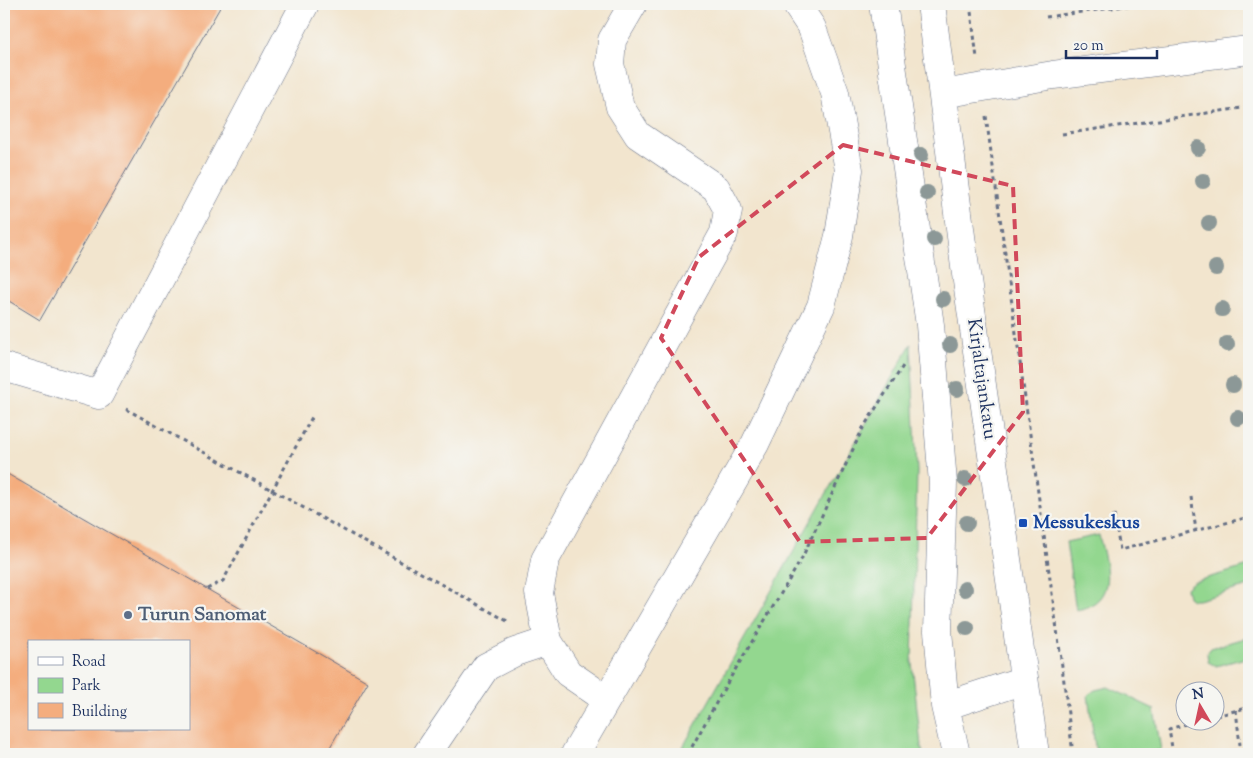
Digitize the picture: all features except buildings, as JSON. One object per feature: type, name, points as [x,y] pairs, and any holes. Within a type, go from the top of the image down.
[{"type":"street","points":[[4,367],[99,394],[305,4]]},
{"type":"street","points":[[606,699],[568,673],[548,641],[539,593],[545,560],[724,234],[728,210],[716,188],[638,135],[620,107],[610,64],[612,40],[633,4]]},
{"type":"street","points":[[575,754],[756,444],[821,306],[839,236],[849,170],[835,93],[812,28],[796,4]]},
{"type":"street","points":[[883,4],[930,325],[943,483],[938,631],[945,706],[956,754]]},
{"type":"street","name":"Kirjaltajankatu","points":[[931,4],[965,267],[1035,754]]},
{"type":"street","points":[[943,94],[1054,75],[1249,50]]},
{"type":"street","points":[[426,754],[486,667],[515,652],[548,641]]},
{"type":"street","points":[[945,706],[1024,680]]},
{"type":"path","points":[[970,4],[1073,754]]},
{"type":"path","points":[[1046,17],[1140,4]]},
{"type":"path","points":[[1062,134],[1249,106]]},
{"type":"path","points":[[688,754],[726,685],[801,560],[863,428],[904,366]]},
{"type":"path","points":[[99,394],[502,618],[548,641]]},
{"type":"path","points":[[206,589],[223,581],[312,417]]},
{"type":"path","points":[[1191,497],[1196,530]]},
{"type":"path","points":[[1114,514],[1120,550],[1249,517]]},
{"type":"path","points":[[1226,713],[1249,707]]},
{"type":"path","points":[[1236,710],[1240,744]]},
{"type":"path","points":[[1173,754],[1170,729],[1176,727]]},
{"type":"highlighted area","points":[[843,145],[1013,186],[1023,412],[927,538],[800,542],[661,338],[699,257]]},
{"type":"green space","points":[[911,344],[917,471],[912,663],[923,754],[679,754]]},
{"type":"green space","points":[[1099,535],[1107,573],[1104,591],[1099,599],[1091,605],[1076,610],[1066,542]]},
{"type":"green space","points":[[1249,566],[1249,586],[1198,600],[1192,600],[1188,597],[1186,588],[1193,582]]},
{"type":"green space","points":[[1249,637],[1249,657],[1216,666],[1208,662],[1207,653],[1211,648]]},
{"type":"green space","points":[[1108,687],[1154,709],[1161,750],[1144,754],[1096,754],[1088,695],[1095,690]]},
{"type":"place","name":"Messukeskus","points":[[1023,523]]},
{"type":"place","name":"Turun Sanomat","points":[[128,615]]}]
